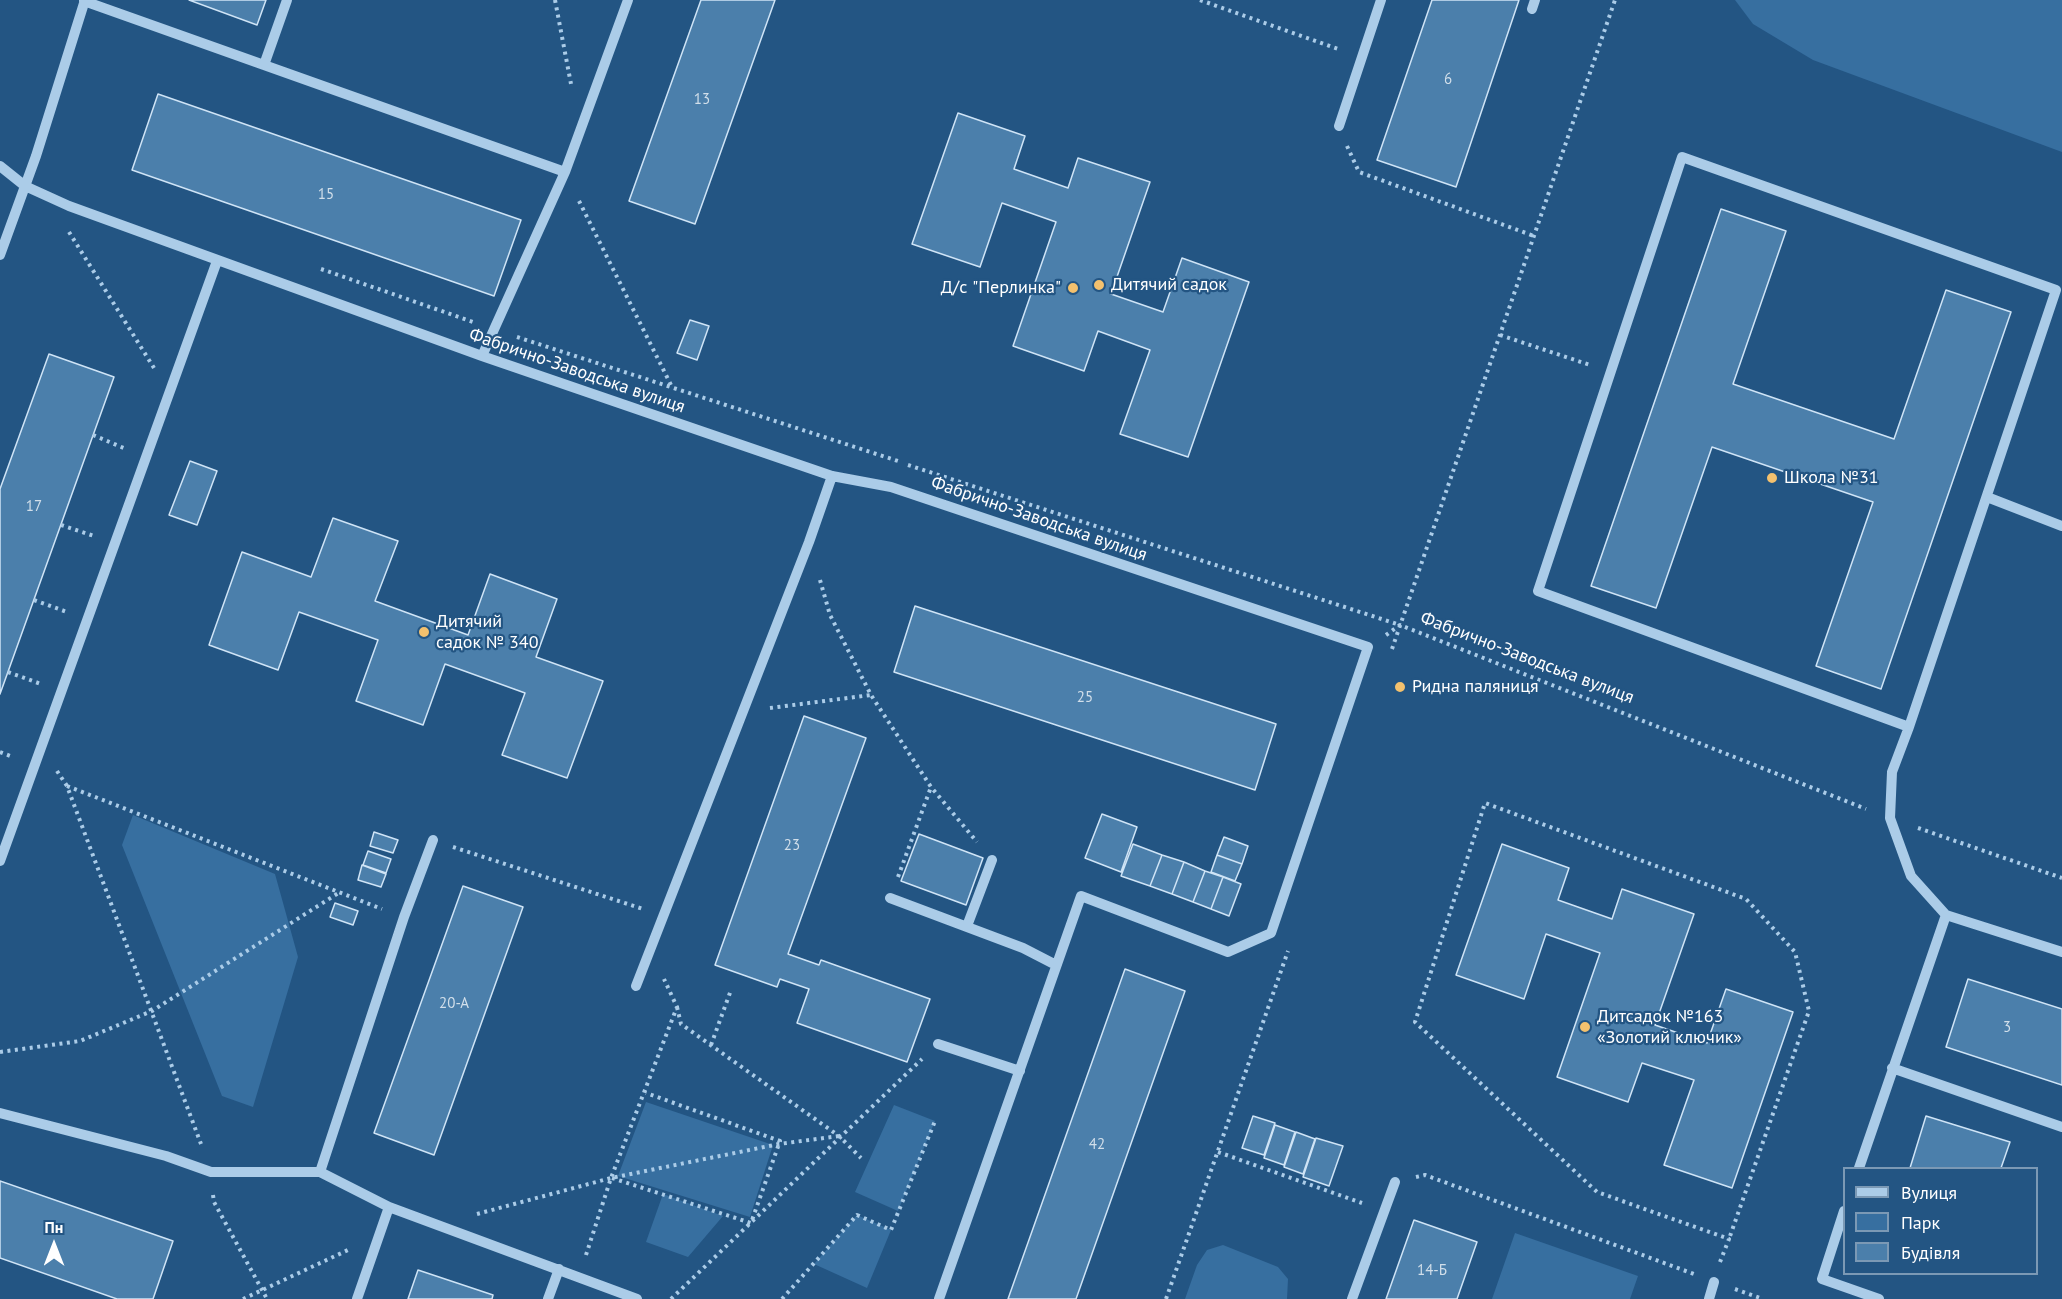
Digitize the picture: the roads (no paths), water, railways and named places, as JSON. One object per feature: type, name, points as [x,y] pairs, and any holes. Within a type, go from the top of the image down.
[{"type":"street","points":[[264,65],[287,0]]},
{"type":"street","points":[[482,356],[565,172],[628,0]]},
{"type":"street","points":[[1339,126],[1381,0]]},
{"type":"street","points":[[0,255],[25,186],[84,1],[565,172]]},
{"type":"street","points":[[1909,727],[1538,591],[1682,157],[2059,291],[1909,727],[1892,772],[1890,818],[1911,876],[1946,915],[2062,952]]},
{"type":"street","name":"Фабрично-Заводська вулиця","points":[[0,166],[25,186],[69,206],[482,356],[832,476],[891,487],[1368,647],[1271,933],[1228,952],[1081,896],[1056,965]]},
{"type":"street","points":[[0,861],[144,456],[217,261]]},
{"type":"street","points":[[636,986],[809,542],[832,476]]},
{"type":"street","points":[[1987,497],[2062,526]]},
{"type":"street","points":[[320,1172],[404,917],[433,840]]},
{"type":"street","points":[[967,926],[992,860]]},
{"type":"street","points":[[890,898],[1023,948],[1056,965],[939,1299]]},
{"type":"street","points":[[1859,1167],[1946,915]]},
{"type":"street","points":[[938,1044],[1020,1071]]},
{"type":"street","points":[[1892,1068],[2062,1127]]},
{"type":"street","points":[[0,1113],[166,1156],[211,1172],[320,1172],[389,1207],[637,1299]]},
{"type":"street","points":[[1352,1299],[1395,1182]]},
{"type":"street","points":[[357,1299],[389,1207]]},
{"type":"street","points":[[1843,1217],[1822,1279],[1879,1299]]},
{"type":"street","points":[[548,1299],[559,1269]]},
{"type":"street","points":[[1708,1299],[1714,1282]]},
{"type":"place","name":"Дитячий садок","points":[[1099,285]]},
{"type":"place","name":"Д/с \"Перлинка\"","points":[[1073,288]]},
{"type":"place","name":"Школа №31","points":[[1772,478]]},
{"type":"place","name":"Дитячий садок № 340","points":[[424,632]]},
{"type":"place","name":"Ридна паляниця","points":[[1400,687]]},
{"type":"place","name":"Дитсадок №163 «Золотий ключик»","points":[[1585,1027]]}]
